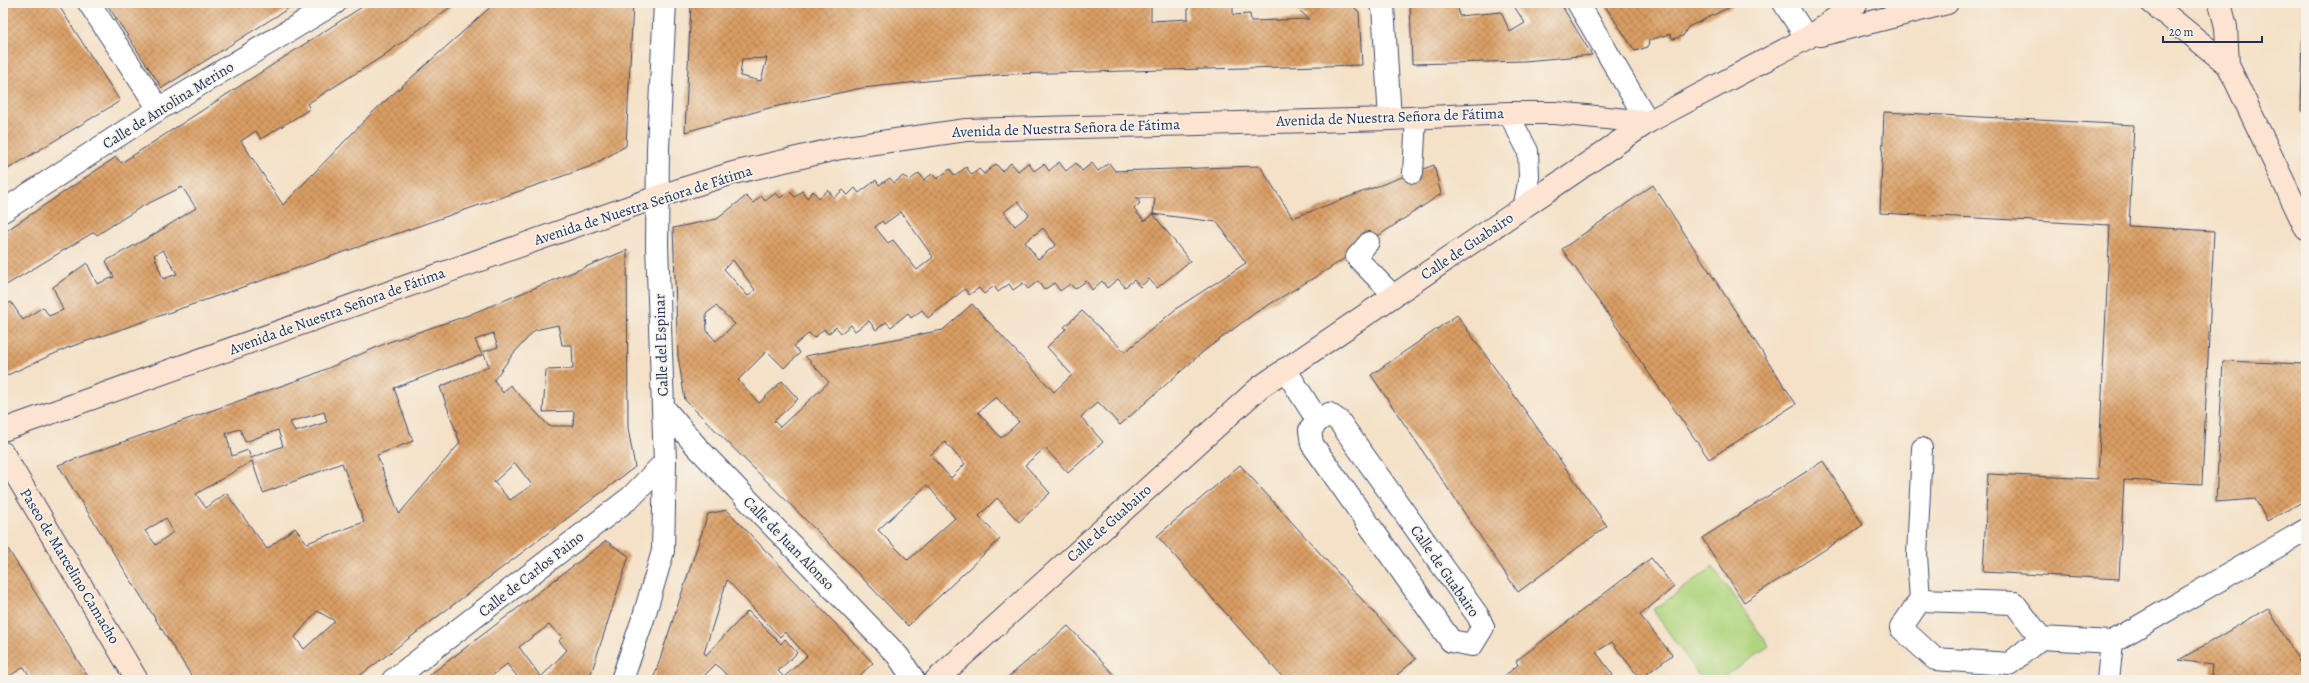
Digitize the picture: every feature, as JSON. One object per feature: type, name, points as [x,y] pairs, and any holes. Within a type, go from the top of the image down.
[{"type":"street","points":[[89,3],[159,109]]},
{"type":"street","name":"Calle de Antolina Merino","points":[[3,211],[159,109],[335,3]]},
{"type":"street","name":"Calle del Espinar","points":[[622,680],[644,616],[663,551],[665,462],[657,246],[657,197],[664,3]]},
{"type":"street","points":[[1380,3],[1383,6],[1390,119]]},
{"type":"street","points":[[1578,3],[1648,122]]},
{"type":"street","points":[[1784,3],[1807,38]]},
{"type":"street","points":[[1807,38],[1857,3]]},
{"type":"street","points":[[1807,38],[1947,3]]},
{"type":"street","points":[[2152,3],[2228,65]]},
{"type":"street","points":[[2220,3],[2226,27],[2228,65],[2306,228]]},
{"type":"street","name":"Calle de Guabairo","points":[[936,680],[1260,387],[1523,209],[1648,122],[1807,38]]},
{"type":"street","name":"Avenida de Nuestra Señora de Fátima","points":[[3,430],[657,197],[733,173],[840,148],[966,130],[1390,119],[1508,113],[1555,113],[1648,122]]},
{"type":"street","points":[[1286,369],[1318,421]]},
{"type":"street","name":"Calle de Juan Alonso","points":[[663,407],[697,447],[898,656],[914,680]]},
{"type":"street","name":"Calle de Guabairo","points":[[1329,414],[1339,421],[1478,616],[1482,627],[1472,645],[1451,641],[1312,444],[1310,430],[1318,421],[1329,414]]},
{"type":"street","name":"Paseo de Marcelino Camacho","points":[[3,453],[137,680]]},
{"type":"street","name":"Calle de Carlos Paino","points":[[393,680],[631,497],[665,462]]},
{"type":"street","points":[[2041,638],[2014,603],[1920,600],[1901,628],[1935,659],[2009,664],[2041,638],[2112,642],[2306,530]]},
{"type":"street","points":[[2108,680],[2112,642]]},
{"type":"lane","points":[[1508,113],[1528,151],[1529,177],[1523,209]]},
{"type":"lane","points":[[1413,173],[1416,117]]},
{"type":"lane","points":[[1369,242],[1356,257],[1394,296]]},
{"type":"lane","points":[[1920,600],[1917,555],[1922,448]]},
{"type":"green space","points":[[1713,567],[1769,646],[1720,680],[1702,680],[1653,610]]},
{"type":"building","points":[[3,3],[57,3],[120,101],[3,172]]},
{"type":"building","points":[[106,3],[297,3],[162,88]]},
{"type":"building","points":[[368,3],[456,3],[380,58],[307,104],[310,109],[261,139],[256,131],[241,141],[283,205],[373,112],[495,3],[633,3],[626,146],[589,167],[67,348],[3,377],[3,301],[5,305],[11,302],[23,320],[43,307],[49,316],[63,310],[53,287],[87,263],[97,284],[114,277],[106,261],[153,235],[196,208],[182,187],[141,207],[97,235],[94,232],[3,287],[3,233],[116,157],[121,163]],"holes":[[[163,250],[177,274],[163,279],[154,255]]]},
{"type":"building","points":[[691,3],[1151,3],[1151,21],[1188,19],[1188,3],[1233,3],[1233,15],[1250,14],[1251,21],[1309,19],[1291,3],[1350,3],[1359,12],[1362,65],[1010,74],[936,80],[862,88],[769,108],[685,132]],"holes":[[[767,58],[761,81],[740,76],[742,59]]]},
{"type":"building","points":[[1410,3],[1458,3],[1459,16],[1501,12],[1510,32],[1525,23],[1512,3],[1560,3],[1592,55],[1524,61],[1412,64]]},
{"type":"building","points":[[1603,3],[1739,3],[1688,27],[1683,36],[1673,39],[1670,34],[1649,40],[1648,47],[1635,51]]},
{"type":"building","points":[[2304,3],[2306,3],[2306,112],[2301,111]]},
{"type":"building","points":[[1884,112],[2134,125],[2129,226],[2214,231],[2202,484],[2124,480],[2119,579],[1983,572],[1988,474],[2098,479],[2110,225],[1880,213]]},
{"type":"building","points":[[1059,162],[1066,171],[1076,163],[1082,171],[1092,163],[1098,171],[1109,163],[1115,171],[1260,166],[1293,218],[1434,165],[1441,194],[1327,270],[1255,313],[1204,351],[1120,425],[1098,402],[1081,417],[1103,442],[1068,473],[1045,448],[1025,465],[1050,493],[1019,522],[997,498],[979,516],[1000,539],[908,626],[830,544],[685,400],[678,356],[673,228],[717,219],[746,196],[753,203],[761,196],[765,201],[776,193],[780,198],[789,191],[795,197],[802,191],[807,198],[813,191],[819,198],[828,190],[834,198],[843,190],[848,195],[855,188],[859,193],[876,180],[879,185],[890,178],[894,183],[903,176],[910,180],[919,173],[924,180],[932,174],[937,179],[950,169],[955,176],[966,167],[972,175],[979,169],[984,174],[996,164],[1002,171],[1011,163],[1018,171],[1028,163],[1034,171],[1044,164],[1049,171]],"holes":[[[1136,198],[1155,198],[1153,214],[1144,221],[1134,209],[1140,203]],[[1018,201],[1029,215],[1015,226],[1004,212]],[[901,212],[933,257],[917,270],[893,240],[888,243],[875,227],[882,221],[884,224]],[[1153,214],[1217,222],[1246,263],[1177,308],[1125,352],[1082,311],[1064,327],[1066,329],[1047,347],[1072,375],[1054,392],[972,304],[943,330],[805,356],[829,382],[780,427],[774,421],[798,399],[782,381],[759,403],[738,380],[767,351],[784,368],[800,353],[794,346],[809,333],[814,338],[824,329],[828,334],[836,327],[841,333],[851,325],[855,331],[869,321],[876,330],[886,322],[891,327],[908,313],[911,318],[922,310],[928,318],[965,289],[969,295],[979,288],[984,294],[994,286],[998,292],[1009,284],[1013,290],[1023,283],[1028,289],[1038,281],[1044,290],[1054,283],[1060,291],[1070,284],[1075,289],[1086,281],[1092,290],[1102,281],[1107,288],[1118,279],[1125,287],[1134,280],[1140,287],[1149,279],[1157,288],[1190,261]],[[1043,228],[1056,245],[1038,259],[1025,242]],[[733,260],[755,290],[748,296],[724,269]],[[716,306],[735,324],[716,341],[707,331],[706,314]],[[996,397],[1019,422],[1001,438],[978,412]],[[945,442],[965,464],[951,478],[930,455]],[[927,485],[955,518],[908,560],[878,530]]]},
{"type":"building","points":[[1653,185],[1796,404],[1709,459],[1562,249]]},
{"type":"building","points":[[627,250],[628,428],[635,467],[354,680],[194,680],[58,465],[312,375],[389,342],[466,316]],"holes":[[[558,325],[562,345],[572,345],[573,369],[546,370],[543,412],[574,411],[573,426],[549,426],[510,385],[503,393],[494,380],[513,354],[535,330]],[[493,333],[498,347],[483,352],[489,366],[440,387],[460,443],[399,514],[377,455],[413,441],[394,388],[482,355],[475,340]],[[324,412],[327,422],[295,432],[290,422]],[[240,429],[245,442],[278,430],[283,446],[251,458],[248,450],[232,456],[226,433]],[[252,461],[263,493],[342,463],[364,522],[307,543],[295,528],[267,549],[226,493],[206,508],[196,494]],[[515,463],[532,485],[510,500],[494,482]],[[166,518],[173,532],[156,545],[145,531]],[[317,611],[335,621],[304,649],[295,637]]]},
{"type":"building","points":[[1457,315],[1607,526],[1518,592],[1371,375]]},
{"type":"building","points":[[2223,361],[2306,364],[2306,500],[2267,521],[2255,499],[2216,502]]},
{"type":"building","points":[[1823,461],[1863,525],[1744,602],[1702,538]]},
{"type":"building","points":[[1240,465],[1416,659],[1391,680],[1285,680],[1157,536]]},
{"type":"building","points":[[727,510],[873,663],[855,680],[731,680],[716,664],[700,680],[653,680],[708,514]],"holes":[[[727,580],[780,637],[785,632],[807,656],[784,677],[778,671],[797,653],[785,639],[781,644],[748,611],[706,655],[704,653]]]},
{"type":"building","points":[[3,541],[90,680],[32,680],[24,667],[3,680]]},
{"type":"building","points":[[606,541],[629,556],[589,680],[520,680],[507,664],[487,680],[423,680]],"holes":[[[549,625],[562,637],[559,641],[567,650],[541,677],[519,647]]]},
{"type":"building","points":[[1651,558],[1674,587],[1640,615],[1672,655],[1640,679],[1612,642],[1596,652],[1613,675],[1607,680],[1499,680],[1518,665],[1516,661]]},
{"type":"building","points":[[2268,608],[2306,673],[2306,680],[2237,680],[2211,675],[2212,665],[2179,660]]},
{"type":"building","points":[[1068,626],[1119,680],[1005,680]]}]
